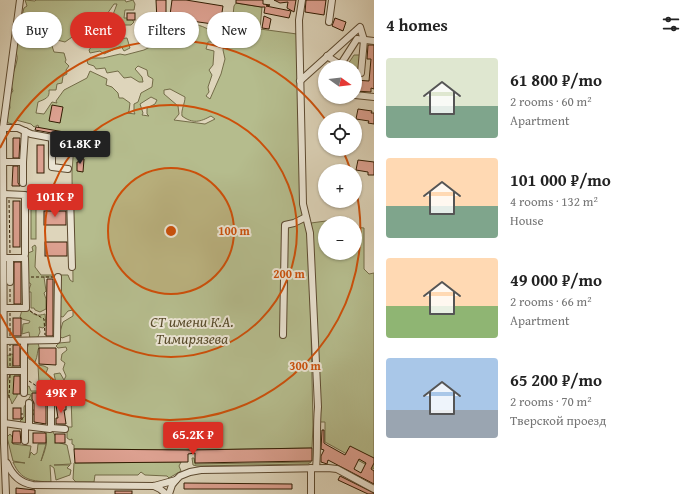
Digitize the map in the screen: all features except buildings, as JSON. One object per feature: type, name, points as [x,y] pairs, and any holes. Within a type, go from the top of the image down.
[{"type":"street","points":[[10,282],[7,258],[2,250],[4,194],[3,128],[20,0]]},
{"type":"street","points":[[302,0],[299,20],[303,204],[310,233],[318,407],[316,425],[318,447],[313,468],[311,494]]},
{"type":"street","points":[[329,22],[332,0]]},
{"type":"street","points":[[300,82],[360,27],[364,40],[362,62]]},
{"type":"street","points":[[343,60],[357,39],[374,41]]},
{"type":"street","points":[[327,56],[332,60]]},
{"type":"street","points":[[362,96],[374,97]]},
{"type":"street","points":[[3,128],[18,128],[31,134],[63,140]]},
{"type":"street","points":[[23,183],[25,131]]},
{"type":"street","points":[[52,139],[52,167],[68,169]]},
{"type":"street","points":[[4,162],[23,162]]},
{"type":"street","points":[[4,194],[25,195],[25,254]]},
{"type":"street","points":[[70,195],[72,267]]},
{"type":"street","points":[[283,335],[285,225],[294,223],[306,217]]},
{"type":"street","points":[[7,258],[7,371],[2,444],[5,458],[10,469],[23,483],[34,485],[154,486],[176,480]]},
{"type":"street","points":[[7,258],[25,258],[26,277],[26,308],[7,308]]},
{"type":"street","points":[[7,341],[57,340],[58,278]]},
{"type":"street","points":[[24,341],[24,392]]},
{"type":"street","points":[[7,371],[24,374]]},
{"type":"street","points":[[25,441],[25,426],[29,402]]},
{"type":"street","points":[[51,428],[53,402]]},
{"type":"street","points":[[4,423],[50,429],[65,429]]},
{"type":"street","points":[[5,458],[3,475],[6,494]]},
{"type":"street","points":[[169,494],[172,485],[180,476],[200,470],[337,469],[374,489]]},
{"type":"street","points":[[3,475],[17,478]]},
{"type":"street","points":[[154,486],[166,494]]},
{"type":"path","points":[[26,277],[58,278]]},
{"type":"path","points":[[9,402],[7,371],[7,308],[10,282]]},
{"type":"path","points":[[26,308],[44,319],[45,338]]},
{"type":"path","points":[[24,374],[46,392],[53,402]]},
{"type":"path","points":[[22,413],[25,426]]},
{"type":"green space","name":"СТ имени К.А. Тимирязева","points":[[25,0],[125,0],[126,2],[133,0],[135,4],[134,10],[125,10],[125,12],[114,12],[117,4],[114,4],[108,12],[70,12],[70,38],[65,42],[62,41],[62,12],[23,12],[24,8],[27,6]]},
{"type":"green space","name":"СТ имени К.А. Тимирязева","points":[[236,3],[262,7],[261,18],[261,12],[233,12]]},
{"type":"green space","name":"СТ имени К.А. Тимирязева","points":[[126,18],[131,18],[134,22],[131,25],[126,25]]},
{"type":"green space","name":"СТ имени К.А. Тимирязева","points":[[199,26],[203,27],[207,29],[206,49],[214,51],[213,65],[209,70],[212,75],[208,87],[209,92],[206,96],[210,99],[221,74],[225,59],[223,48],[261,48],[261,29],[297,34],[301,169],[309,232],[313,425],[312,448],[195,450],[74,449],[72,439],[70,440],[67,438],[67,432],[58,431],[58,425],[72,427],[71,396],[63,400],[50,399],[46,386],[39,384],[38,365],[48,368],[46,373],[51,379],[49,384],[50,387],[56,383],[54,374],[60,373],[64,380],[66,376],[63,369],[65,363],[61,360],[62,354],[67,350],[66,347],[58,348],[56,346],[59,343],[70,342],[70,335],[62,338],[59,335],[63,322],[73,316],[73,310],[68,311],[63,317],[59,316],[61,297],[59,292],[59,277],[44,277],[46,309],[40,312],[34,308],[31,308],[31,292],[28,292],[31,284],[28,282],[27,268],[28,253],[33,251],[32,247],[35,245],[35,267],[41,275],[68,275],[70,280],[73,282],[72,172],[74,144],[72,144],[72,138],[68,135],[62,135],[39,128],[38,125],[34,127],[31,124],[16,120],[13,124],[8,123],[6,115],[10,108],[9,96],[13,91],[11,83],[17,59],[16,48],[53,48],[54,52],[64,53],[66,60],[65,62],[69,66],[66,70],[67,74],[63,76],[62,83],[57,84],[56,90],[49,90],[48,97],[38,102],[36,113],[44,114],[52,102],[57,103],[56,101],[64,90],[87,78],[90,71],[107,79],[106,85],[112,87],[118,93],[119,98],[123,98],[130,103],[129,111],[127,113],[135,114],[134,104],[138,102],[141,93],[152,87],[153,79],[148,76],[147,70],[138,66],[135,69],[142,77],[143,82],[139,82],[131,77],[124,78],[118,71],[107,73],[105,68],[96,69],[94,66],[88,64],[87,61],[90,58],[103,58],[120,54],[125,55],[148,48],[199,48]],"holes":[[[170,89],[185,97],[182,116],[186,119],[200,121],[211,116],[215,119],[205,124],[174,120],[179,114],[178,106],[164,94],[164,90]],[[151,97],[157,100],[155,104],[147,108],[147,114],[149,116],[142,115],[143,113],[140,104]]]},
{"type":"green space","name":"СТ имени К.А. Тимирязева","points":[[127,38],[130,48],[124,51],[122,48],[126,48]]},
{"type":"green space","name":"СТ имени К.А. Тимирязева","points":[[91,48],[117,48],[104,54],[100,51],[90,53],[89,50]]},
{"type":"green space","points":[[354,55],[360,55],[359,60],[351,60]]},
{"type":"green space","points":[[31,201],[36,201],[36,239],[31,239]]},
{"type":"green space","points":[[318,222],[318,260],[362,260],[362,228],[364,228],[364,269],[369,274],[374,273],[374,469],[325,442],[325,422],[320,422],[311,223]]},
{"type":"green space","points":[[29,309],[36,315],[45,314],[46,325],[43,328],[39,327],[40,332],[37,339],[39,347],[35,362],[29,359],[27,349],[30,339],[29,332],[22,334],[23,324],[29,323],[30,321],[20,317],[22,310]]},
{"type":"green space","points":[[12,354],[14,355],[12,368],[20,368],[17,396],[12,404],[8,395],[7,385],[8,378],[13,371],[8,367],[6,356]]},
{"type":"green space","points":[[29,386],[31,391],[37,391],[38,395],[35,398],[34,403],[28,405],[28,410],[34,410],[35,412],[29,421],[37,426],[28,428],[25,423],[21,423],[20,421],[24,417],[24,407],[31,395],[25,394],[23,389]]},
{"type":"green space","points":[[51,429],[57,442],[67,445],[71,464],[54,465],[70,465],[67,468],[71,470],[70,475],[56,480],[54,468],[50,465],[51,482],[28,479],[20,473],[13,462],[25,463],[13,461],[7,437],[10,434],[14,439],[13,444],[31,446],[29,458],[31,452],[34,455],[37,453],[38,444],[46,444],[44,431]]},
{"type":"green space","points":[[192,458],[194,458],[195,464],[311,462],[308,464],[197,466],[193,465]]},
{"type":"green space","points":[[181,462],[179,466],[181,471],[169,478],[167,476],[145,475],[141,472],[138,475],[95,475],[94,482],[76,482],[73,479],[74,463]]}]
